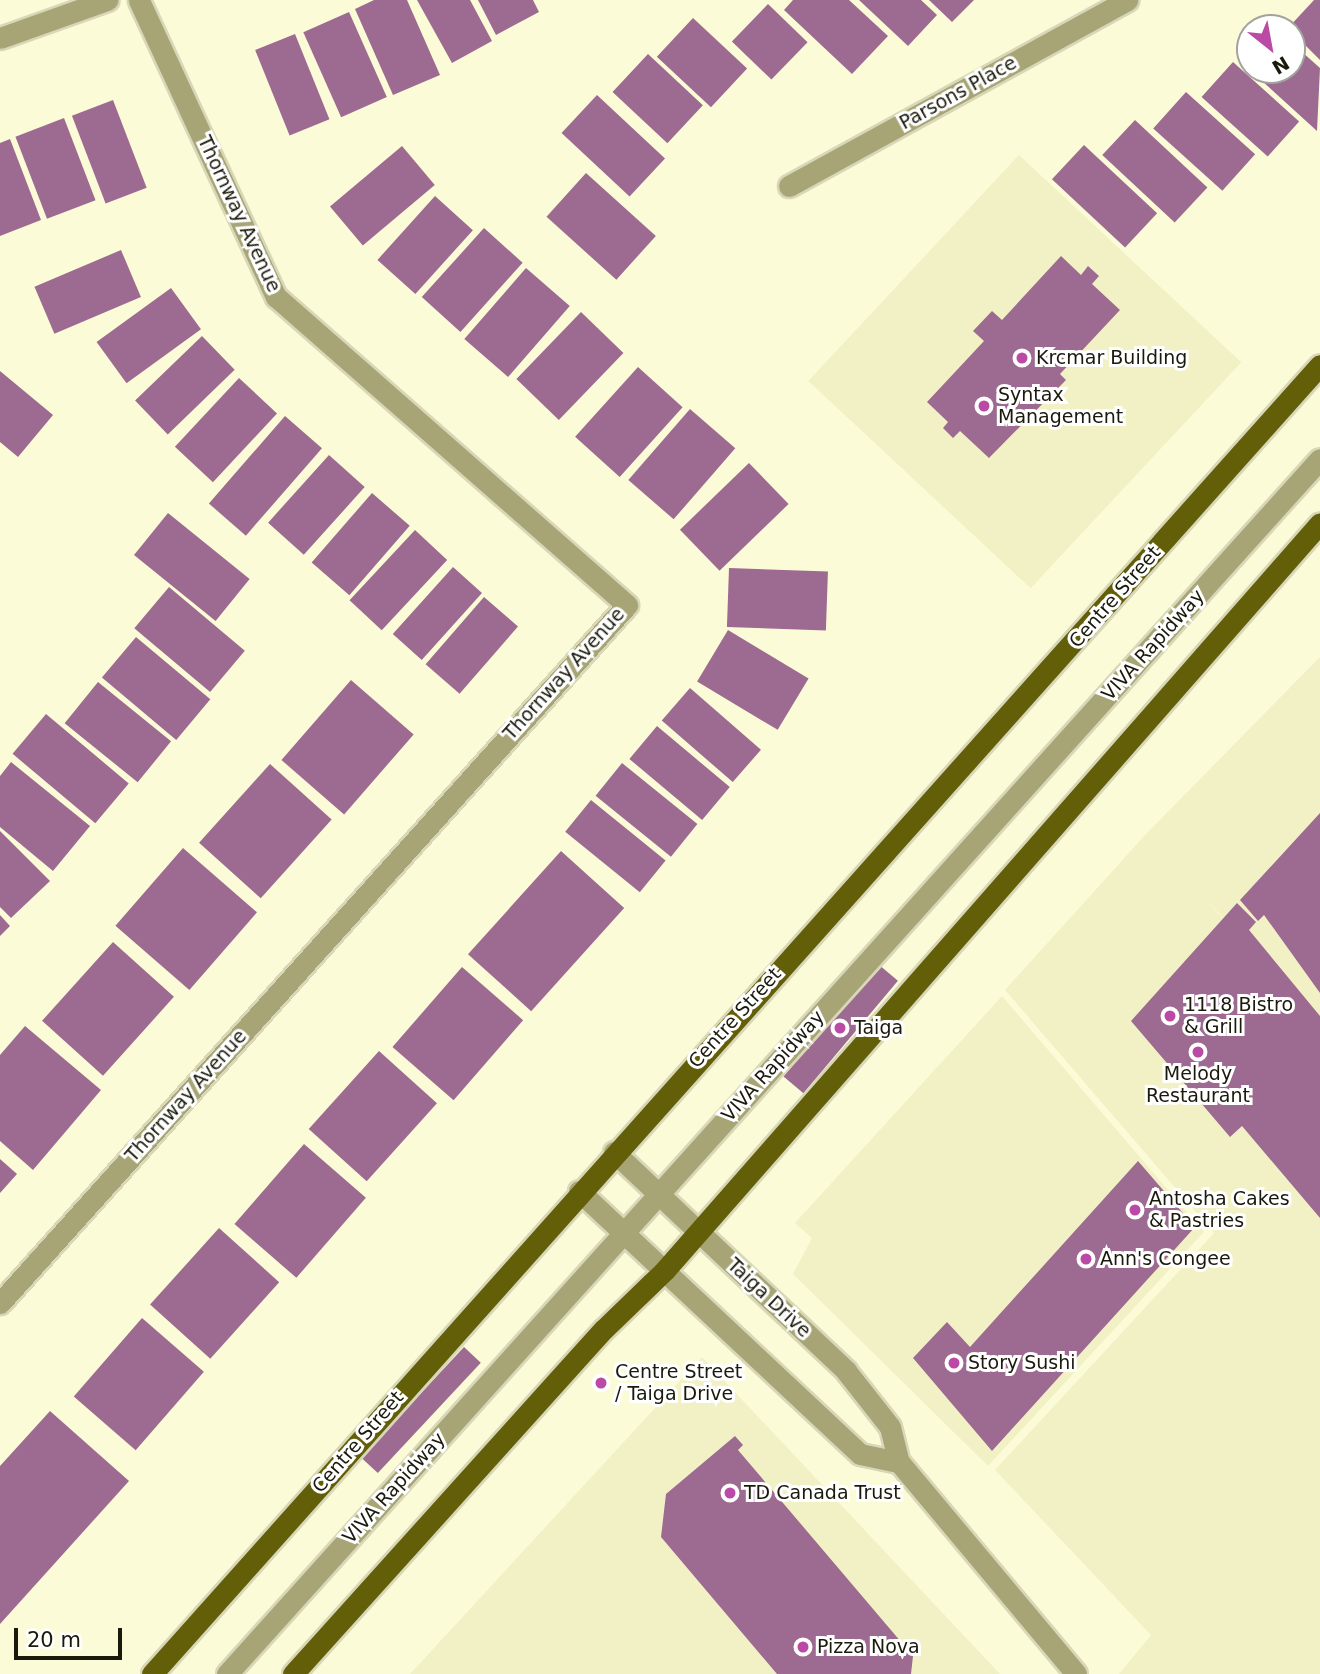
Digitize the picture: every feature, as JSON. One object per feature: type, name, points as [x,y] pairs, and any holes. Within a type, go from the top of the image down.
[{"type":"main road","name":"Centre Street","points":[[152,1674],[579,1191],[1320,365]]},
{"type":"main road","points":[[293,1674],[604,1329],[665,1270],[699,1232],[1320,523]]},
{"type":"street","points":[[0,38],[107,0]]},
{"type":"street","name":"Thornway Avenue","points":[[0,1303],[627,604],[276,297],[139,0]]},
{"type":"street","name":"Parsons Place","points":[[789,186],[1127,0]]},
{"type":"street","name":"VIVA Rapidway","points":[[227,1674],[1320,459]]},
{"type":"street","name":"Taiga Drive","points":[[614,1152],[846,1371],[890,1427],[899,1462],[1076,1674]]},
{"type":"street","points":[[579,1191],[860,1454],[899,1462]]},
{"type":"shaded area","points":[[1019,155],[1241,362],[1031,588],[808,381]]},
{"type":"shaded area","points":[[1320,657],[1320,1021],[1198,891],[1320,1026],[1320,1674],[1119,1674],[1151,1635],[995,1470],[1214,1233],[1005,990],[1146,834]]},
{"type":"shaded area","points":[[1002,996],[1204,1232],[988,1466],[793,1274],[812,1238],[795,1223]]},
{"type":"shaded area","points":[[702,1357],[1000,1674],[410,1674]]},
{"type":"building","points":[[374,0],[407,0],[440,75],[393,95],[355,9]]},
{"type":"building","points":[[417,0],[470,0],[492,41],[452,63]]},
{"type":"building","points":[[478,0],[533,0],[539,12],[496,35]]},
{"type":"building","points":[[793,0],[849,0],[888,36],[852,74],[784,10]]},
{"type":"building","points":[[859,0],[921,0],[937,15],[908,46]]},
{"type":"building","points":[[929,0],[974,0],[952,22]]},
{"type":"building","points":[[1314,0],[1320,0],[1320,60],[1306,46],[1306,14],[1301,14]]},
{"type":"building","points":[[768,4],[808,42],[771,80],[732,41]]},
{"type":"building","points":[[349,12],[387,97],[341,117],[303,32]]},
{"type":"building","points":[[693,18],[747,68],[711,107],[657,57]]},
{"type":"building","points":[[295,34],[329,119],[290,135],[255,50]]},
{"type":"building","points":[[648,54],[703,105],[667,143],[613,92]]},
{"type":"building","points":[[1306,56],[1320,68],[1317,131],[1265,84],[1306,84]]},
{"type":"building","points":[[1233,62],[1236,65],[1236,84],[1257,84],[1299,122],[1268,156],[1202,97]]},
{"type":"building","points":[[1186,92],[1255,154],[1222,191],[1153,128]]},
{"type":"building","points":[[597,95],[665,158],[630,196],[562,133]]},
{"type":"building","points":[[113,100],[147,188],[106,204],[72,116]]},
{"type":"building","points":[[64,118],[96,200],[47,219],[15,137]]},
{"type":"building","points":[[1135,120],[1207,188],[1175,223],[1102,155]]},
{"type":"building","points":[[10,139],[41,220],[0,236],[0,143]]},
{"type":"building","points":[[1084,145],[1157,213],[1125,248],[1052,179]]},
{"type":"building","points":[[402,146],[435,185],[363,245],[330,206]]},
{"type":"building","points":[[586,173],[656,236],[616,280],[547,217]]},
{"type":"building","points":[[435,196],[473,230],[415,294],[377,260]]},
{"type":"building","points":[[484,228],[523,263],[460,332],[422,297]]},
{"type":"building","points":[[121,250],[141,297],[54,334],[34,287]]},
{"type":"building","name":"Krcmar Building","points":[[1061,256],[1081,275],[1088,266],[1099,276],[1092,284],[1120,310],[1060,374],[1066,380],[989,458],[960,431],[953,438],[943,428],[948,422],[927,402],[984,341],[973,331],[992,311],[1002,320]]},
{"type":"building","points":[[526,268],[570,306],[508,377],[464,339]]},
{"type":"building","points":[[171,288],[201,329],[127,383],[97,342]]},
{"type":"building","points":[[581,312],[623,353],[559,420],[516,379]]},
{"type":"building","points":[[202,336],[235,370],[168,434],[135,401]]},
{"type":"building","points":[[638,367],[683,407],[620,477],[575,437]]},
{"type":"building","points":[[0,371],[53,415],[18,457],[0,442]]},
{"type":"building","points":[[239,378],[277,413],[213,482],[175,447]]},
{"type":"building","points":[[690,409],[735,448],[674,519],[628,480]]},
{"type":"building","points":[[285,416],[322,448],[246,536],[209,504]]},
{"type":"building","points":[[329,455],[365,487],[304,555],[268,523]]},
{"type":"building","points":[[749,463],[789,504],[720,571],[680,530]]},
{"type":"building","points":[[372,493],[410,526],[349,595],[312,562]]},
{"type":"building","points":[[168,513],[250,579],[216,621],[134,555]]},
{"type":"building","points":[[415,530],[447,560],[382,630],[350,600]]},
{"type":"building","points":[[453,567],[482,593],[422,660],[393,634]]},
{"type":"building","points":[[729,568],[828,571],[826,630],[727,627]]},
{"type":"building","points":[[169,587],[245,651],[210,692],[134,628]]},
{"type":"building","points":[[484,597],[518,627],[460,694],[426,664]]},
{"type":"building","points":[[728,630],[809,678],[778,730],[697,681]]},
{"type":"building","points":[[136,637],[210,699],[176,740],[102,678]]},
{"type":"building","points":[[351,680],[414,734],[344,814],[281,760]]},
{"type":"building","points":[[98,682],[171,741],[138,782],[65,723]]},
{"type":"building","points":[[690,688],[761,750],[733,782],[662,720]]},
{"type":"building","points":[[46,714],[129,783],[95,823],[13,754]]},
{"type":"building","points":[[657,726],[730,787],[702,820],[629,759]]},
{"type":"building","points":[[11,762],[90,826],[53,871],[0,827],[0,776]]},
{"type":"building","points":[[622,763],[697,824],[671,857],[596,796]]},
{"type":"building","points":[[270,764],[332,820],[261,898],[199,843]]},
{"type":"building","points":[[591,800],[666,860],[640,892],[565,832]]},
{"type":"building","points":[[1320,813],[1320,993],[1264,915],[1258,921],[1240,900]]},
{"type":"building","points":[[0,831],[50,881],[11,918],[0,907]]},
{"type":"building","points":[[183,848],[257,912],[189,990],[115,926]]},
{"type":"building","points":[[561,851],[624,908],[531,1011],[468,954]]},
{"type":"building","points":[[1237,903],[1256,922],[1249,930],[1320,1016],[1320,1218],[1242,1126],[1230,1137],[1131,1021]]},
{"type":"building","points":[[0,915],[10,926],[0,936]]},
{"type":"building","points":[[113,942],[174,997],[103,1076],[42,1021]]},
{"type":"building","name":"Taiga","points":[[878,964],[898,981],[803,1093],[784,1077]]},
{"type":"building","points":[[462,967],[523,1020],[454,1100],[392,1047]]},
{"type":"building","points":[[25,1026],[101,1090],[33,1170],[0,1141],[0,1055]]},
{"type":"building","points":[[379,1051],[437,1103],[367,1181],[309,1129]]},
{"type":"building","points":[[304,1144],[366,1198],[296,1278],[234,1224]]},
{"type":"building","points":[[0,1159],[17,1174],[0,1193]]},
{"type":"building","points":[[1138,1161],[1195,1227],[992,1451],[913,1358],[947,1322],[970,1347]]},
{"type":"building","points":[[219,1228],[279,1282],[210,1359],[150,1305]]},
{"type":"building","points":[[142,1318],[204,1372],[136,1450],[74,1396]]},
{"type":"building","points":[[464,1347],[481,1363],[378,1473],[361,1457]]},
{"type":"building","points":[[50,1411],[129,1481],[0,1624],[0,1466]]},
{"type":"building","points":[[735,1436],[743,1445],[738,1450],[913,1656],[911,1674],[777,1674],[661,1537],[666,1494]]},
{"type":"place","name":"Krcmar Building","points":[[1022,358]]},
{"type":"place","name":"Syntax Management","points":[[984,406]]},
{"type":"place","name":"1118 Bistro & Grill","points":[[1170,1016]]},
{"type":"place","name":"Taiga","points":[[840,1028]]},
{"type":"place","name":"Melody Restaurant","points":[[1198,1052]]},
{"type":"place","name":"Antosha Cakes & Pastries","points":[[1135,1210]]},
{"type":"place","name":"Ann's Congee","points":[[1086,1259]]},
{"type":"place","name":"Story Sushi","points":[[954,1363]]},
{"type":"place","name":"Centre Street / Taiga Drive","points":[[601,1383]]},
{"type":"place","name":"TD Canada Trust","points":[[730,1493]]},
{"type":"place","name":"Pizza Nova","points":[[803,1647]]}]
